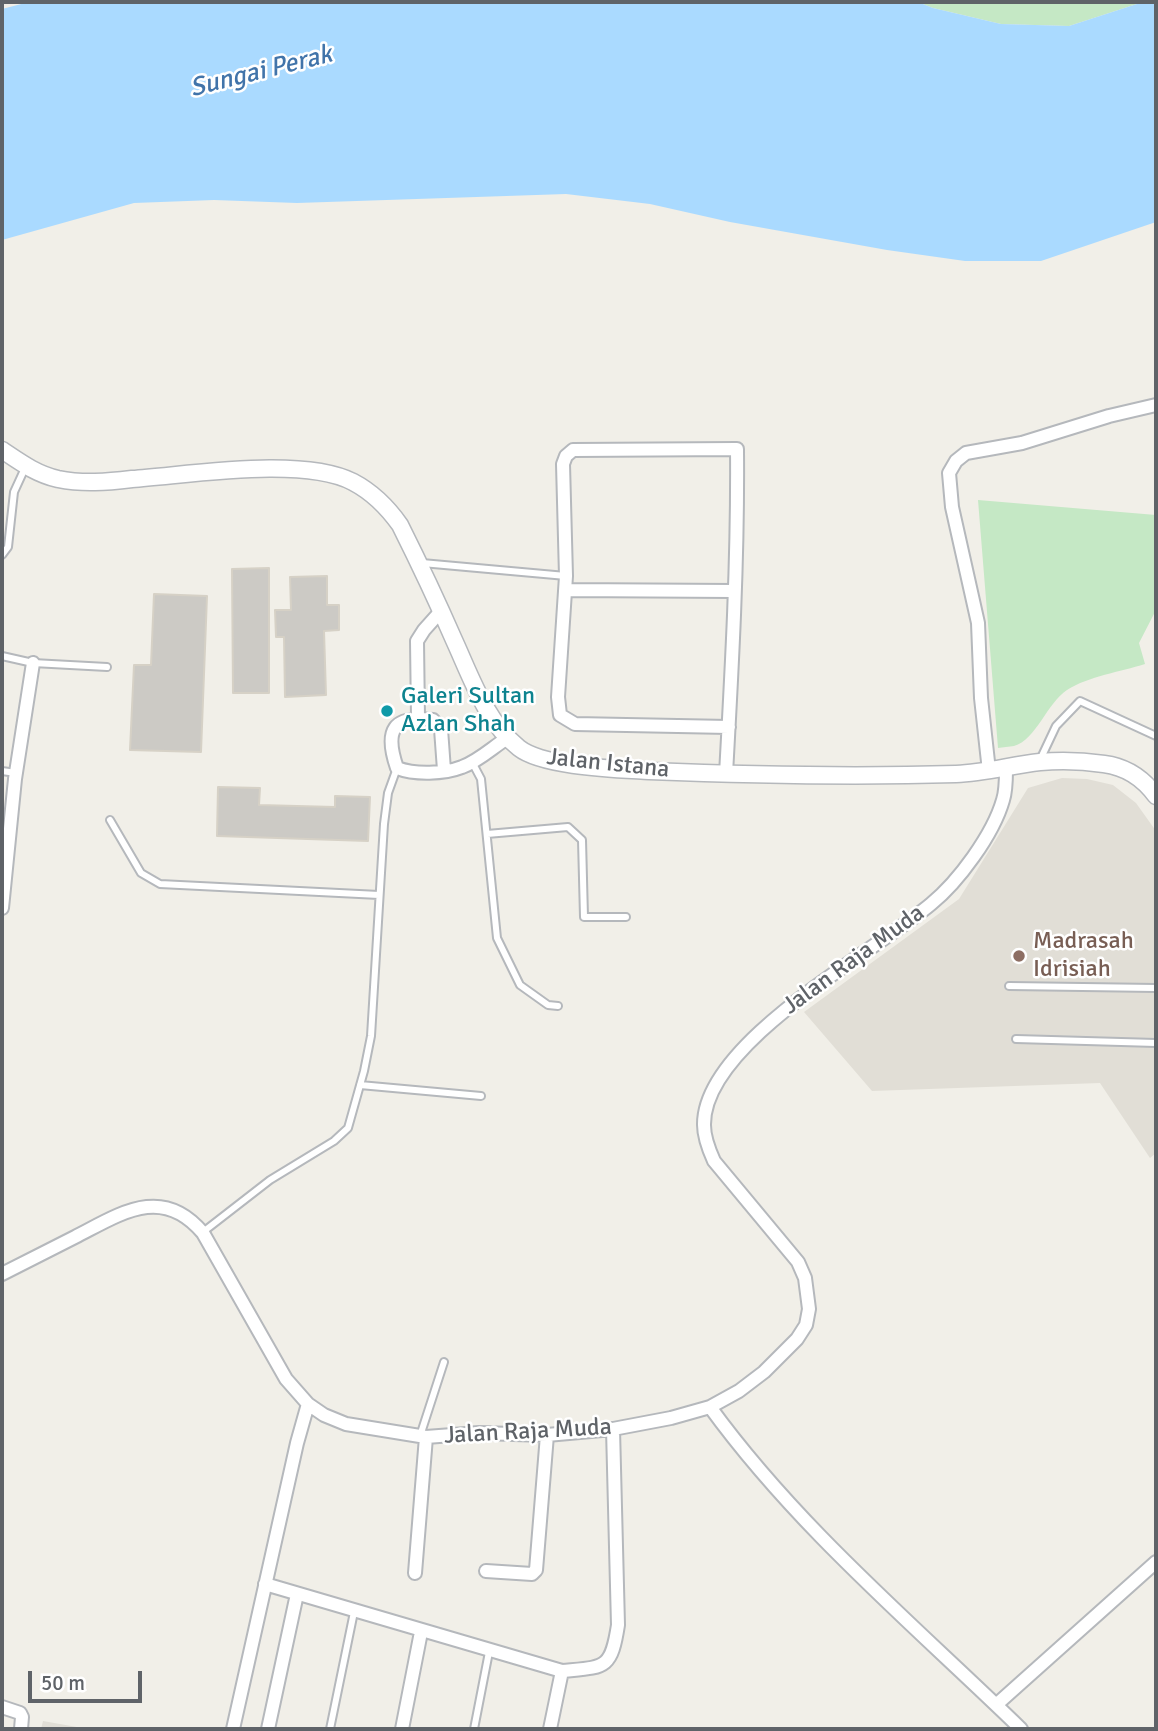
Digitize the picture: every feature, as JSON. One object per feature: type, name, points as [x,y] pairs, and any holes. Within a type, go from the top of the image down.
[{"type":"street","points":[[989,771],[981,698],[978,623],[952,507],[949,472],[956,461],[966,453],[1022,443],[1109,416],[1156,405]]},
{"type":"street","points":[[726,774],[729,727],[734,591],[738,528],[737,449],[573,450],[566,456],[564,464],[566,590],[558,697],[560,715],[575,724],[729,727]]},
{"type":"street","name":"Jalan Istana","points":[[2,450],[34,472],[90,483],[262,469],[297,469],[330,474],[353,482],[388,508],[400,525],[486,708],[520,748],[544,760],[618,769],[726,774],[875,775],[989,771],[1040,762],[1093,763],[1125,768],[1146,783],[1156,796]]},
{"type":"street","points":[[566,590],[734,591]]},
{"type":"street","points":[[418,718],[417,641],[441,611]]},
{"type":"street","points":[[2,908],[16,773],[33,663]]},
{"type":"street","points":[[444,771],[441,729],[433,720],[418,718],[399,722],[393,732],[393,755],[397,768],[409,773],[444,771],[462,767],[509,737]]},
{"type":"street","name":"Jalan Raja Muda","points":[[2,1274],[129,1209],[154,1206],[190,1217],[203,1233],[286,1379],[308,1404],[324,1415],[346,1424],[423,1436],[480,1433],[547,1435],[613,1429],[671,1418],[710,1407],[739,1391],[784,1354],[806,1325],[809,1309],[805,1278],[798,1262],[714,1161],[707,1144],[704,1124],[715,1087],[728,1066],[765,1026],[933,903],[960,873],[986,837],[1005,797],[1006,769]]},
{"type":"street","points":[[233,1729],[308,1404]]},
{"type":"street","points":[[710,1407],[801,1518],[1021,1729]]},
{"type":"street","points":[[265,1584],[489,1652],[562,1671],[593,1668],[607,1663],[614,1651],[618,1625],[613,1429]]},
{"type":"street","points":[[486,1571],[532,1574],[536,1570],[547,1435]]},
{"type":"street","points":[[415,1573],[423,1436]]},
{"type":"street","points":[[996,1705],[1156,1562]]},
{"type":"street","points":[[268,1729],[297,1594]]},
{"type":"street","points":[[402,1729],[421,1632]]},
{"type":"street","points":[[550,1729],[562,1671]]},
{"type":"street","points":[[2,1707],[20,1713],[21,1729]]},
{"type":"lane","points":[[2,555],[8,547],[14,492],[26,466]]},
{"type":"lane","points":[[419,562],[566,576]]},
{"type":"lane","points":[[2,656],[33,663],[107,667]]},
{"type":"lane","points":[[1040,762],[1056,726],[1080,701],[1156,736]]},
{"type":"lane","points":[[472,762],[481,779],[497,938],[520,985],[548,1005],[558,1006]]},
{"type":"lane","points":[[203,1233],[270,1180],[334,1142],[348,1128],[371,1036],[388,793],[397,768]]},
{"type":"lane","points":[[2,771],[16,773]]},
{"type":"lane","points":[[110,820],[141,873],[160,884],[379,895]]},
{"type":"lane","points":[[487,834],[568,827],[582,840],[584,917],[626,917]]},
{"type":"lane","points":[[1009,986],[1156,988]]},
{"type":"lane","points":[[1016,1039],[1156,1043]]},
{"type":"lane","points":[[360,1085],[481,1096]]},
{"type":"lane","points":[[423,1436],[444,1362]]},
{"type":"lane","points":[[330,1729],[354,1612]]},
{"type":"lane","points":[[474,1729],[489,1652]]},
{"type":"shaded area","name":"Madrasah Idrisiah","points":[[1062,778],[1087,779],[1113,785],[1136,803],[1156,831],[1156,1153],[1150,1158],[1100,1083],[872,1091],[804,1012],[959,899],[1028,788]]},
{"type":"shaded area","points":[[43,1721],[88,1729],[41,1729]]},
{"type":"green space","points":[[918,2],[1143,2],[1069,26],[1001,24]]},
{"type":"green space","points":[[978,500],[1156,515],[1156,610],[1139,643],[1145,664],[1095,678],[1067,690],[1053,703],[1029,737],[1014,746],[998,748]]},
{"type":"water","name":"Sungai Perak","points":[[29,2],[918,2],[1001,24],[1069,26],[1143,2],[1156,2],[1156,222],[1041,261],[965,261],[887,250],[730,222],[650,204],[566,194],[297,203],[214,200],[134,203],[2,240],[2,9]]},
{"type":"building","points":[[269,568],[269,693],[233,693],[232,569]]},
{"type":"building","points":[[327,576],[327,605],[339,605],[339,630],[324,631],[326,695],[285,697],[284,637],[276,637],[275,610],[291,610],[290,577]]},
{"type":"building","points":[[154,594],[207,596],[201,752],[130,750],[134,665],[151,665]]},
{"type":"building","points":[[218,787],[260,788],[259,805],[335,807],[335,796],[370,797],[368,841],[217,836]]},
{"type":"place","name":"Galeri Sultan Azlan Shah","points":[[387,711]]},
{"type":"place","name":"Madrasah Idrisiah","points":[[1019,956]]}]
